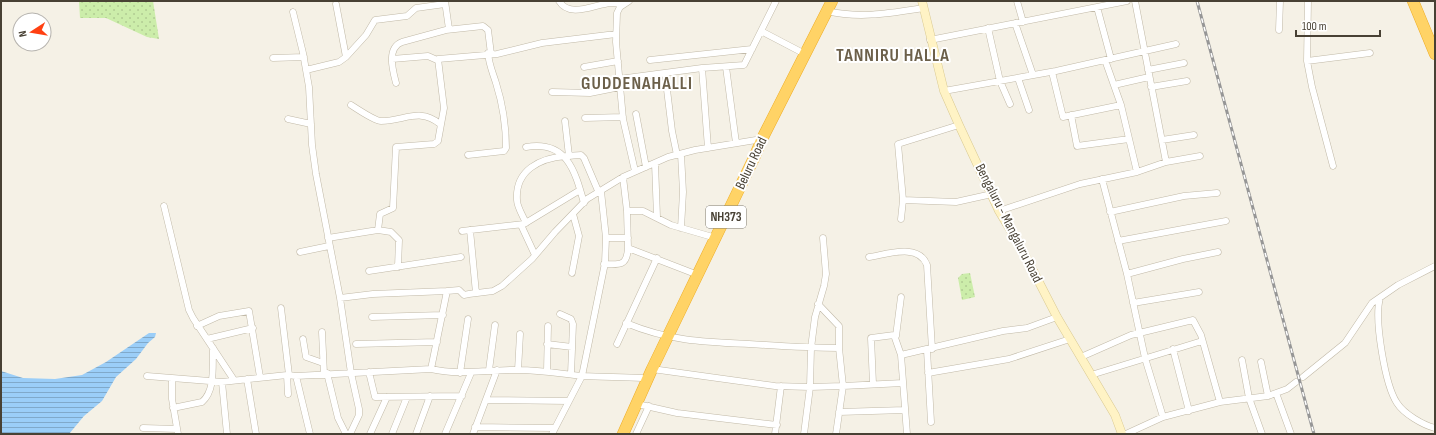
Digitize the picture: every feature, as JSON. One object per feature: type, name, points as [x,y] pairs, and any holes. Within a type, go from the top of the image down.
[{"type":"highway","points":[[1413,1],[1435,54]]},
{"type":"highway","name":"Beluru Road","points":[[623,434],[667,337],[716,238],[762,139],[829,6]]},
{"type":"street","points":[[559,1],[562,5],[574,10],[611,3],[627,2]]},
{"type":"street","points":[[619,79],[702,68],[744,65],[776,1]]},
{"type":"street","points":[[1017,1],[1023,22]]},
{"type":"street","points":[[930,40],[1127,1]]},
{"type":"street","points":[[1135,1],[1166,162]]},
{"type":"street","points":[[1279,30],[1280,1]]},
{"type":"street","points":[[1308,1],[1307,61],[1332,166]]},
{"type":"street","points":[[306,70],[339,62],[346,57],[366,35],[375,20],[407,16],[416,8],[445,2],[450,29]]},
{"type":"street","points":[[627,2],[617,13],[616,34],[623,117],[635,171]]},
{"type":"street","points":[[336,4],[346,57]]},
{"type":"street","points":[[829,6],[846,15],[874,15],[923,5]]},
{"type":"street","name":"Bengaluru - Mangaluru Road","points":[[923,5],[930,40],[944,90],[999,211],[1024,253],[1058,318],[1115,415],[1122,434]]},
{"type":"street","points":[[1097,7],[1114,85],[1121,104],[1137,172]]},
{"type":"street","points":[[294,12],[306,70],[312,145],[329,246],[340,298],[351,373],[360,412],[350,434]]},
{"type":"street","points":[[1015,23],[1033,75]]},
{"type":"street","points":[[396,83],[392,59],[399,43],[450,29],[486,26],[488,30],[489,67],[496,81],[503,106],[506,127],[506,148],[504,151],[468,155]]},
{"type":"street","points":[[988,28],[1000,81],[1010,104]]},
{"type":"street","points":[[761,31],[805,54]]},
{"type":"street","points":[[392,59],[428,56],[437,60],[440,58],[489,54],[542,43],[616,34]]},
{"type":"street","points":[[944,90],[1052,72],[1176,44]]},
{"type":"street","points":[[650,60],[752,49]]},
{"type":"street","points":[[1307,61],[1370,53]]},
{"type":"street","points":[[273,58],[304,58]]},
{"type":"street","points":[[378,230],[380,214],[393,208],[395,148],[398,146],[437,143],[444,108],[437,60]]},
{"type":"street","points":[[584,67],[618,61]]},
{"type":"street","points":[[1148,70],[1184,63]]},
{"type":"street","points":[[726,67],[736,143]]},
{"type":"street","points":[[702,68],[708,148]]},
{"type":"street","points":[[1052,72],[1063,117],[1121,104]]},
{"type":"street","points":[[665,73],[672,131],[679,154],[683,192],[681,228]]},
{"type":"street","points":[[1114,85],[1149,77]]},
{"type":"street","points":[[1018,78],[1029,110]]},
{"type":"street","points":[[1151,87],[1187,81]]},
{"type":"street","points":[[552,92],[590,93],[620,87]]},
{"type":"street","points":[[351,105],[379,121],[424,114],[434,118],[440,124]]},
{"type":"street","points":[[636,114],[646,166]]},
{"type":"street","points":[[1071,115],[1078,146],[1129,139]]},
{"type":"street","points":[[585,118],[623,117]]},
{"type":"street","points":[[288,119],[311,124]]},
{"type":"street","points":[[565,121],[566,156]]},
{"type":"street","points":[[901,219],[902,200],[898,144],[960,124]]},
{"type":"street","points":[[1162,140],[1194,135]]},
{"type":"street","points":[[340,298],[373,294],[458,290],[464,295],[493,291],[502,286],[535,255],[584,203],[623,177],[646,166],[679,154],[762,139]]},
{"type":"street","points":[[526,147],[541,146],[557,150],[566,156],[576,174],[584,203]]},
{"type":"street","points":[[475,427],[553,431],[582,376],[604,264],[606,238],[600,192],[583,156],[554,157],[531,166],[520,180],[517,201],[535,255]]},
{"type":"street","points":[[999,211],[1080,184],[1137,172],[1166,162],[1200,156]]},
{"type":"street","points":[[655,163],[656,217]]},
{"type":"street","points":[[604,264],[615,265],[624,262],[628,258],[628,211],[623,177]]},
{"type":"street","points":[[1102,180],[1127,274],[1145,358],[1163,417]]},
{"type":"street","points":[[462,231],[524,224],[580,190]]},
{"type":"street","points":[[1110,212],[1184,196],[1217,193]]},
{"type":"street","points":[[902,200],[956,202],[992,194]]},
{"type":"street","points":[[164,206],[189,310],[197,326],[234,380]]},
{"type":"street","points":[[628,211],[643,212],[681,228],[716,238]]},
{"type":"street","points":[[572,273],[579,236],[573,214]]},
{"type":"street","points":[[1118,241],[1226,221]]},
{"type":"street","points":[[328,238],[378,230],[391,232],[399,240],[398,267]]},
{"type":"street","points":[[470,230],[476,293]]},
{"type":"street","points":[[606,238],[628,238]]},
{"type":"street","points":[[804,434],[810,387],[811,348],[818,304],[826,274],[823,238]]},
{"type":"street","points":[[300,252],[329,246]]},
{"type":"street","points":[[628,248],[698,275]]},
{"type":"street","points":[[869,257],[912,252],[925,258],[927,265],[929,349],[928,373],[931,422]]},
{"type":"street","points":[[1127,274],[1183,259],[1218,252]]},
{"type":"street","points":[[369,271],[461,257]]},
{"type":"street","points":[[617,344],[657,258]]},
{"type":"street","points":[[1302,377],[1345,343],[1372,303],[1398,285],[1435,266]]},
{"type":"street","points":[[431,369],[447,291]]},
{"type":"street","points":[[1133,304],[1199,292]]},
{"type":"street","points":[[902,297],[896,336],[902,355],[907,434]]},
{"type":"street","points":[[1380,298],[1378,305],[1379,332],[1383,360],[1392,393],[1397,404],[1403,410],[1435,428]]},
{"type":"street","points":[[818,304],[839,326],[838,348],[843,386],[836,434]]},
{"type":"street","points":[[281,308],[291,375],[310,434]]},
{"type":"street","points":[[197,326],[219,316],[246,311],[250,314],[260,377]]},
{"type":"street","points":[[560,314],[573,321],[571,374]]},
{"type":"street","points":[[372,317],[443,315]]},
{"type":"street","points":[[902,355],[1003,331],[1027,328],[1058,318]]},
{"type":"street","points":[[460,373],[468,319]]},
{"type":"street","points":[[1081,357],[1131,335],[1192,320],[1202,340],[1220,402]]},
{"type":"street","points":[[626,323],[667,337],[698,341],[811,348],[838,348]]},
{"type":"street","points":[[489,370],[495,325]]},
{"type":"street","points":[[547,370],[548,326]]},
{"type":"street","points":[[207,339],[253,328]]},
{"type":"street","points":[[322,332],[323,363],[338,418],[346,434]]},
{"type":"street","points":[[518,370],[520,334]]},
{"type":"street","points":[[873,384],[871,338],[896,336]]},
{"type":"street","points":[[303,338],[306,357],[323,363]]},
{"type":"street","points":[[928,373],[1009,359],[1070,339]]},
{"type":"street","points":[[1091,374],[1202,340]]},
{"type":"street","points":[[356,344],[437,342]]},
{"type":"street","points":[[548,344],[572,347]]},
{"type":"street","points":[[173,408],[202,402],[210,390],[213,348]]},
{"type":"street","points":[[1173,349],[1189,411]]},
{"type":"street","points":[[1242,360],[1248,398],[1262,434]]},
{"type":"street","points":[[1261,362],[1268,396]]},
{"type":"street","points":[[147,376],[222,382],[291,375],[431,369],[447,373],[471,373],[489,370],[547,370],[582,376],[642,378],[647,380]]},
{"type":"street","points":[[652,369],[781,386],[843,386],[903,382]]},
{"type":"street","points":[[473,434],[497,370]]},
{"type":"street","points":[[369,372],[375,397],[462,396]]},
{"type":"street","points":[[445,434],[471,373]]},
{"type":"street","points":[[288,394],[291,375]]},
{"type":"street","points":[[143,428],[177,431],[173,408],[172,378]]},
{"type":"street","points":[[248,379],[256,434]]},
{"type":"street","points":[[222,382],[227,434]]},
{"type":"street","points":[[1126,434],[1163,417],[1220,402],[1268,396],[1287,389],[1296,382]]},
{"type":"street","points":[[775,434],[781,386]]},
{"type":"street","points":[[1276,393],[1291,434]]},
{"type":"street","points":[[416,434],[430,396]]},
{"type":"street","points":[[370,434],[387,397]]},
{"type":"street","points":[[392,434],[407,397]]},
{"type":"street","points":[[486,400],[569,401]]},
{"type":"street","points":[[637,404],[677,413],[777,424]]},
{"type":"street","points":[[636,434],[649,406]]},
{"type":"street","points":[[839,412],[905,410]]},
{"type":"green space","points":[[79,1],[153,1],[159,39],[147,37],[106,18],[80,18]]},
{"type":"green space","points":[[970,273],[975,297],[962,300],[958,278],[962,274]]},
{"type":"water","points":[[149,333],[156,333],[155,337],[148,343],[136,359],[116,377],[102,401],[84,416],[69,434],[1,434],[1,371],[23,378],[55,379],[82,375],[106,362]]},
{"type":"railway","points":[[1197,1],[1314,434]]},
{"type":"district","name":"TANNIRU HALLA","points":[[893,55]]},
{"type":"district","name":"GUDDENAHALLI","points":[[637,83]]}]
